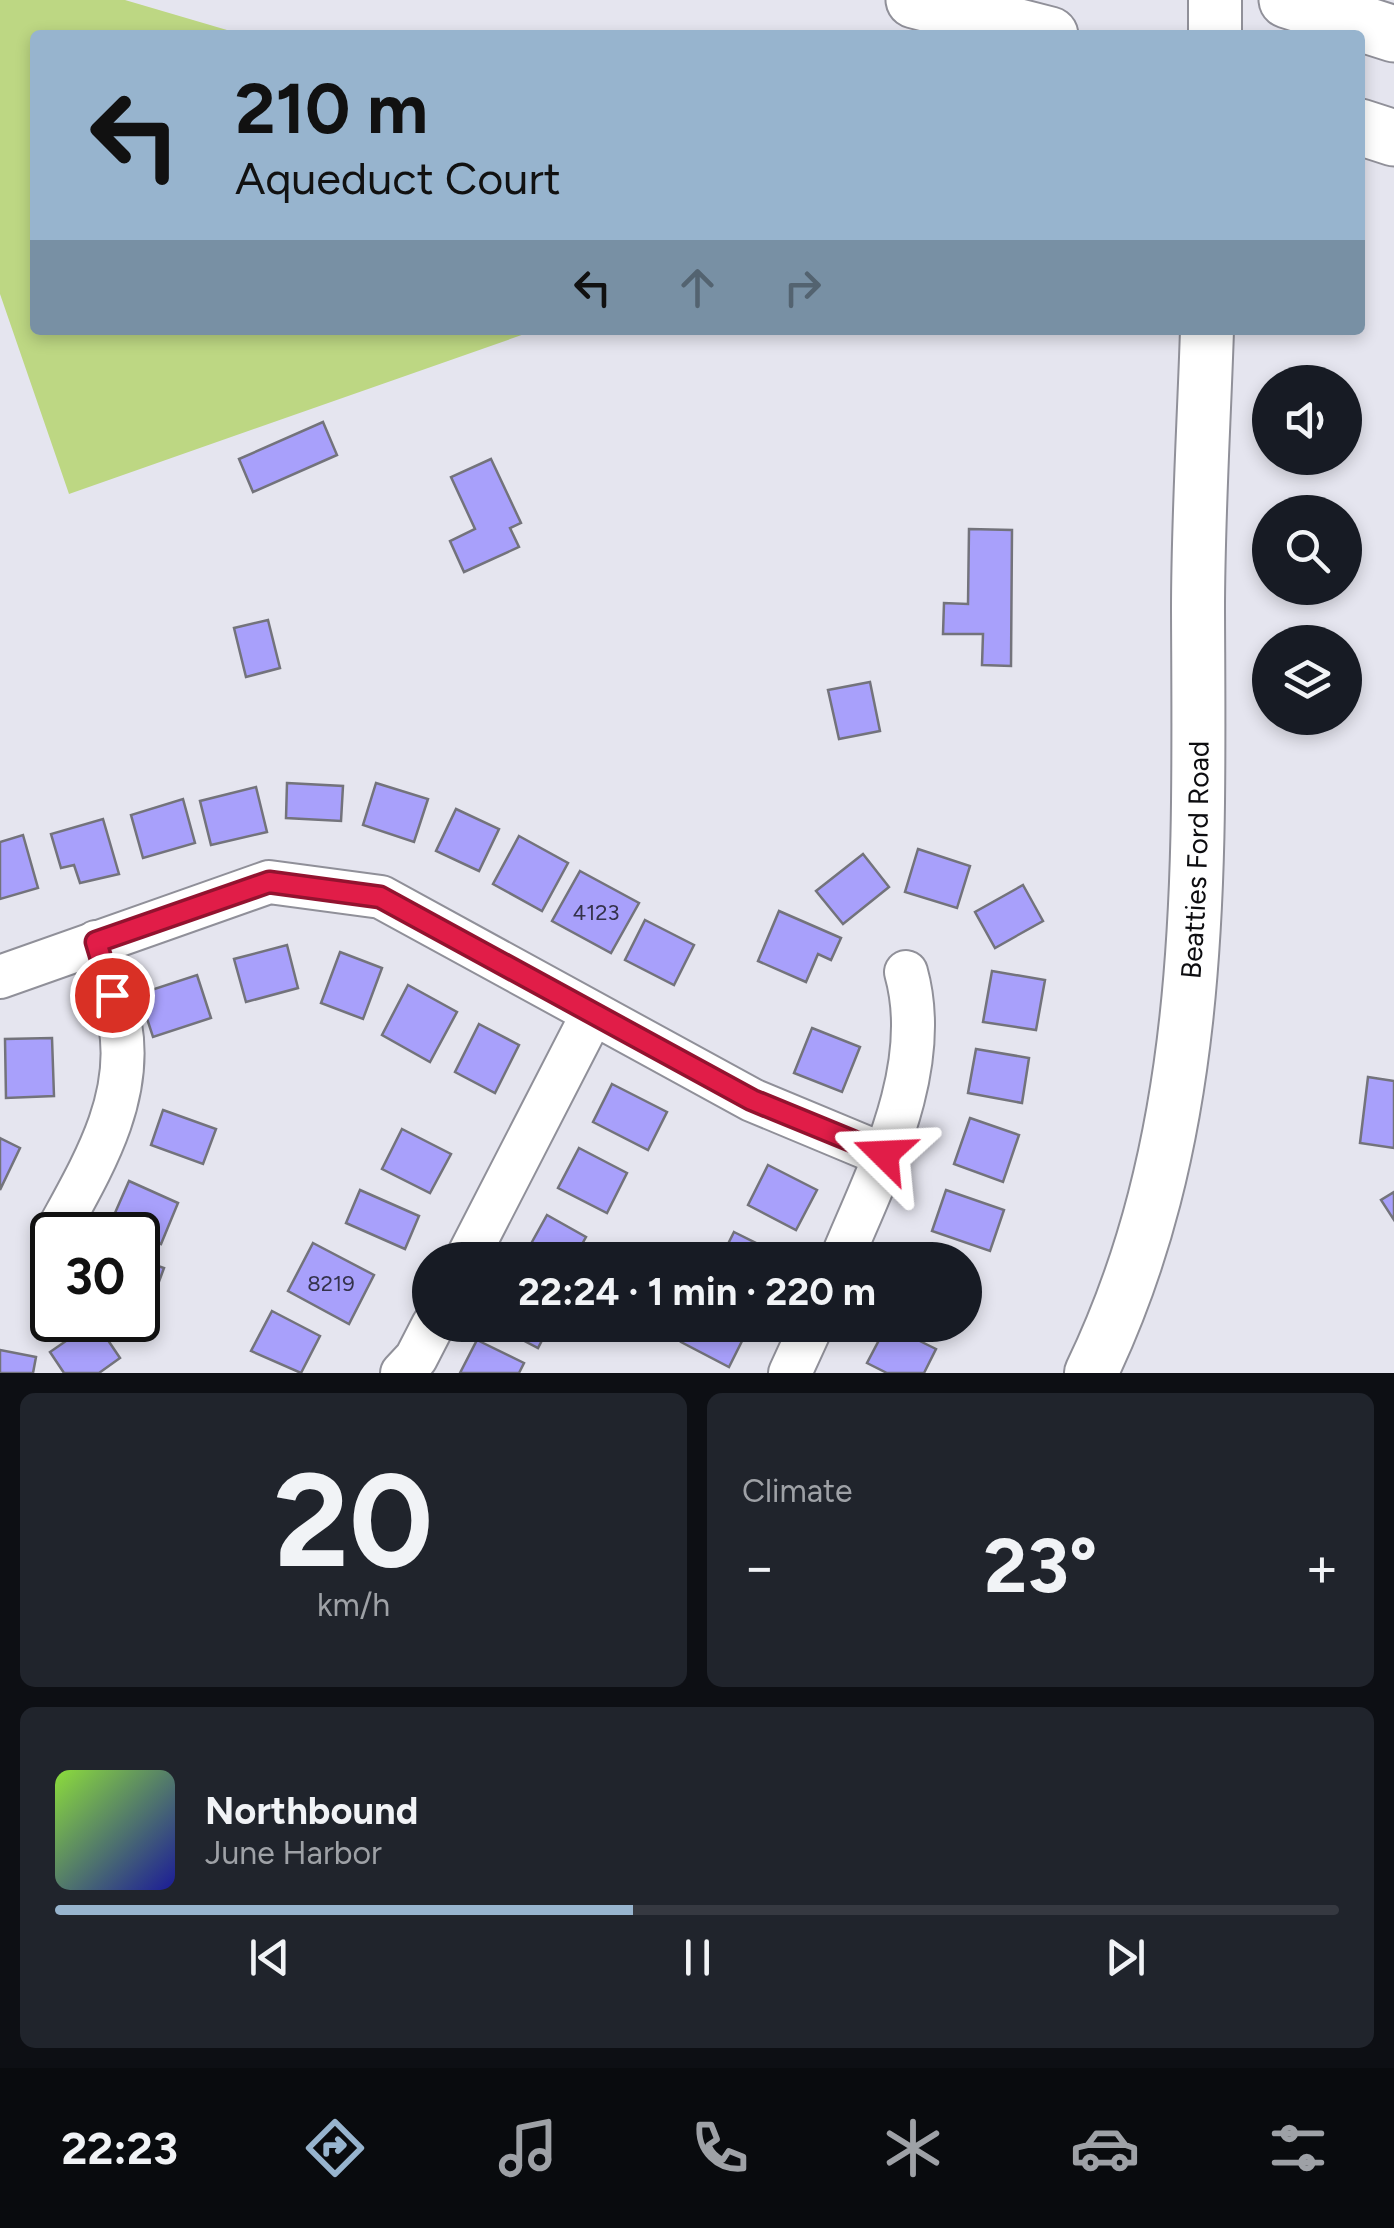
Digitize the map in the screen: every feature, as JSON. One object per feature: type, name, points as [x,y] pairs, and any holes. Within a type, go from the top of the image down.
[{"type":"highway","points":[[914,0],[1031,30]]},
{"type":"highway","points":[[1287,0],[1394,34]]},
{"type":"highway","points":[[1365,129],[1394,138]]},
{"type":"main road","points":[[1215,30],[1216,0]]},
{"type":"main road","name":"Beatties Ford Road","points":[[1091,1373],[1112,1331],[1149,1225],[1175,1117],[1189,1024],[1200,874],[1198,604],[1207,335]]},
{"type":"street","points":[[0,976],[269,882],[308,884],[380,897],[752,1100],[884,1154]]},
{"type":"street","points":[[66,1212],[110,1126],[123,1081],[120,1025],[96,942]]},
{"type":"street","points":[[847,1242],[884,1154],[913,1053],[915,1006],[906,972]]},
{"type":"street","points":[[475,1242],[592,1015]]},
{"type":"street","points":[[402,1373],[424,1342]]},
{"type":"street","points":[[790,1373],[804,1342]]},
{"type":"green space","points":[[0,0],[125,0],[227,30],[30,30],[30,335],[522,335],[69,494],[0,294]]},
{"type":"building","points":[[323,422],[337,455],[253,492],[239,459]]},
{"type":"building","points":[[491,459],[521,523],[510,528],[519,547],[464,572],[450,541],[475,529],[451,477]]},
{"type":"building","points":[[969,529],[1012,530],[1011,666],[982,665],[983,634],[943,634],[944,603],[968,604]]},
{"type":"building","points":[[268,620],[280,668],[246,677],[234,628]]},
{"type":"building","points":[[870,682],[880,731],[839,739],[828,690]]},
{"type":"building","points":[[287,783],[343,786],[341,821],[286,818]]},
{"type":"building","points":[[376,783],[428,799],[414,842],[363,825]]},
{"type":"building","points":[[256,787],[267,832],[211,845],[200,801]]},
{"type":"building","points":[[183,799],[195,843],[143,858],[131,815]]},
{"type":"building","points":[[456,809],[499,829],[479,871],[436,851]]},
{"type":"building","points":[[103,819],[119,874],[80,883],[74,865],[61,868],[51,834]]},
{"type":"building","points":[[23,835],[38,888],[0,899],[0,842]]},
{"type":"building","points":[[519,836],[568,863],[542,911],[493,884]]},
{"type":"building","points":[[918,849],[970,866],[957,908],[905,892]]},
{"type":"building","points":[[863,854],[889,887],[843,924],[816,891]]},
{"type":"building","points":[[580,871],[639,903],[611,953],[552,921]]},
{"type":"building","points":[[1023,885],[1043,921],[995,948],[975,912]]},
{"type":"building","points":[[779,911],[841,938],[831,960],[818,954],[806,982],[758,961]]},
{"type":"building","points":[[645,920],[694,945],[674,985],[625,960]]},
{"type":"building","points":[[287,945],[298,988],[246,1002],[234,959]]},
{"type":"building","points":[[340,952],[382,968],[363,1019],[321,1003]]},
{"type":"building","points":[[992,971],[1045,980],[1036,1030],[983,1022]]},
{"type":"building","points":[[197,975],[211,1018],[153,1037],[139,994]]},
{"type":"building","points":[[408,985],[457,1012],[430,1062],[382,1035]]},
{"type":"building","points":[[479,1024],[519,1045],[495,1093],[455,1072]]},
{"type":"building","points":[[812,1028],[860,1047],[842,1092],[794,1073]]},
{"type":"building","points":[[52,1038],[54,1096],[6,1098],[5,1039]]},
{"type":"building","points":[[976,1049],[1029,1058],[1022,1103],[968,1093]]},
{"type":"building","points":[[1368,1077],[1394,1081],[1394,1148],[1360,1143]]},
{"type":"building","points":[[612,1084],[667,1112],[648,1150],[593,1122]]},
{"type":"building","points":[[163,1110],[216,1129],[203,1164],[151,1145]]},
{"type":"building","points":[[970,1118],[1019,1135],[1003,1182],[954,1164]]},
{"type":"building","points":[[402,1129],[451,1154],[430,1193],[382,1169]]},
{"type":"building","points":[[0,1138],[20,1148],[0,1190]]},
{"type":"building","points":[[579,1148],[627,1173],[607,1213],[558,1188]]},
{"type":"building","points":[[768,1165],[817,1190],[796,1230],[748,1205]]},
{"type":"building","points":[[129,1181],[178,1203],[161,1244],[160,1212],[115,1212]]},
{"type":"building","points":[[360,1190],[419,1216],[405,1249],[346,1223]]},
{"type":"building","points":[[946,1190],[1004,1210],[990,1251],[982,1248],[982,1242],[964,1242],[932,1231]]},
{"type":"building","points":[[1394,1192],[1394,1220],[1381,1200]]},
{"type":"building","points":[[547,1215],[586,1237],[583,1242],[532,1242]]},
{"type":"building","points":[[734,1232],[754,1242],[729,1242]]},
{"type":"building","points":[[313,1243],[374,1275],[349,1324],[288,1291]]},
{"type":"building","points":[[272,1311],[320,1336],[301,1373],[251,1351]]},
{"type":"building","points":[[65,1342],[109,1342],[120,1358],[99,1373],[64,1373],[50,1352]]},
{"type":"building","points":[[476,1342],[524,1363],[519,1373],[460,1373]]},
{"type":"building","points":[[681,1342],[742,1342],[729,1367]]},
{"type":"building","points":[[878,1342],[922,1342],[936,1349],[924,1373],[887,1373],[867,1363]]},
{"type":"building","points":[[0,1350],[36,1357],[33,1373],[0,1373]]},
{"type":"route","points":[[112,995],[96,942],[269,882],[308,884],[380,897],[752,1100],[884,1154]]}]
